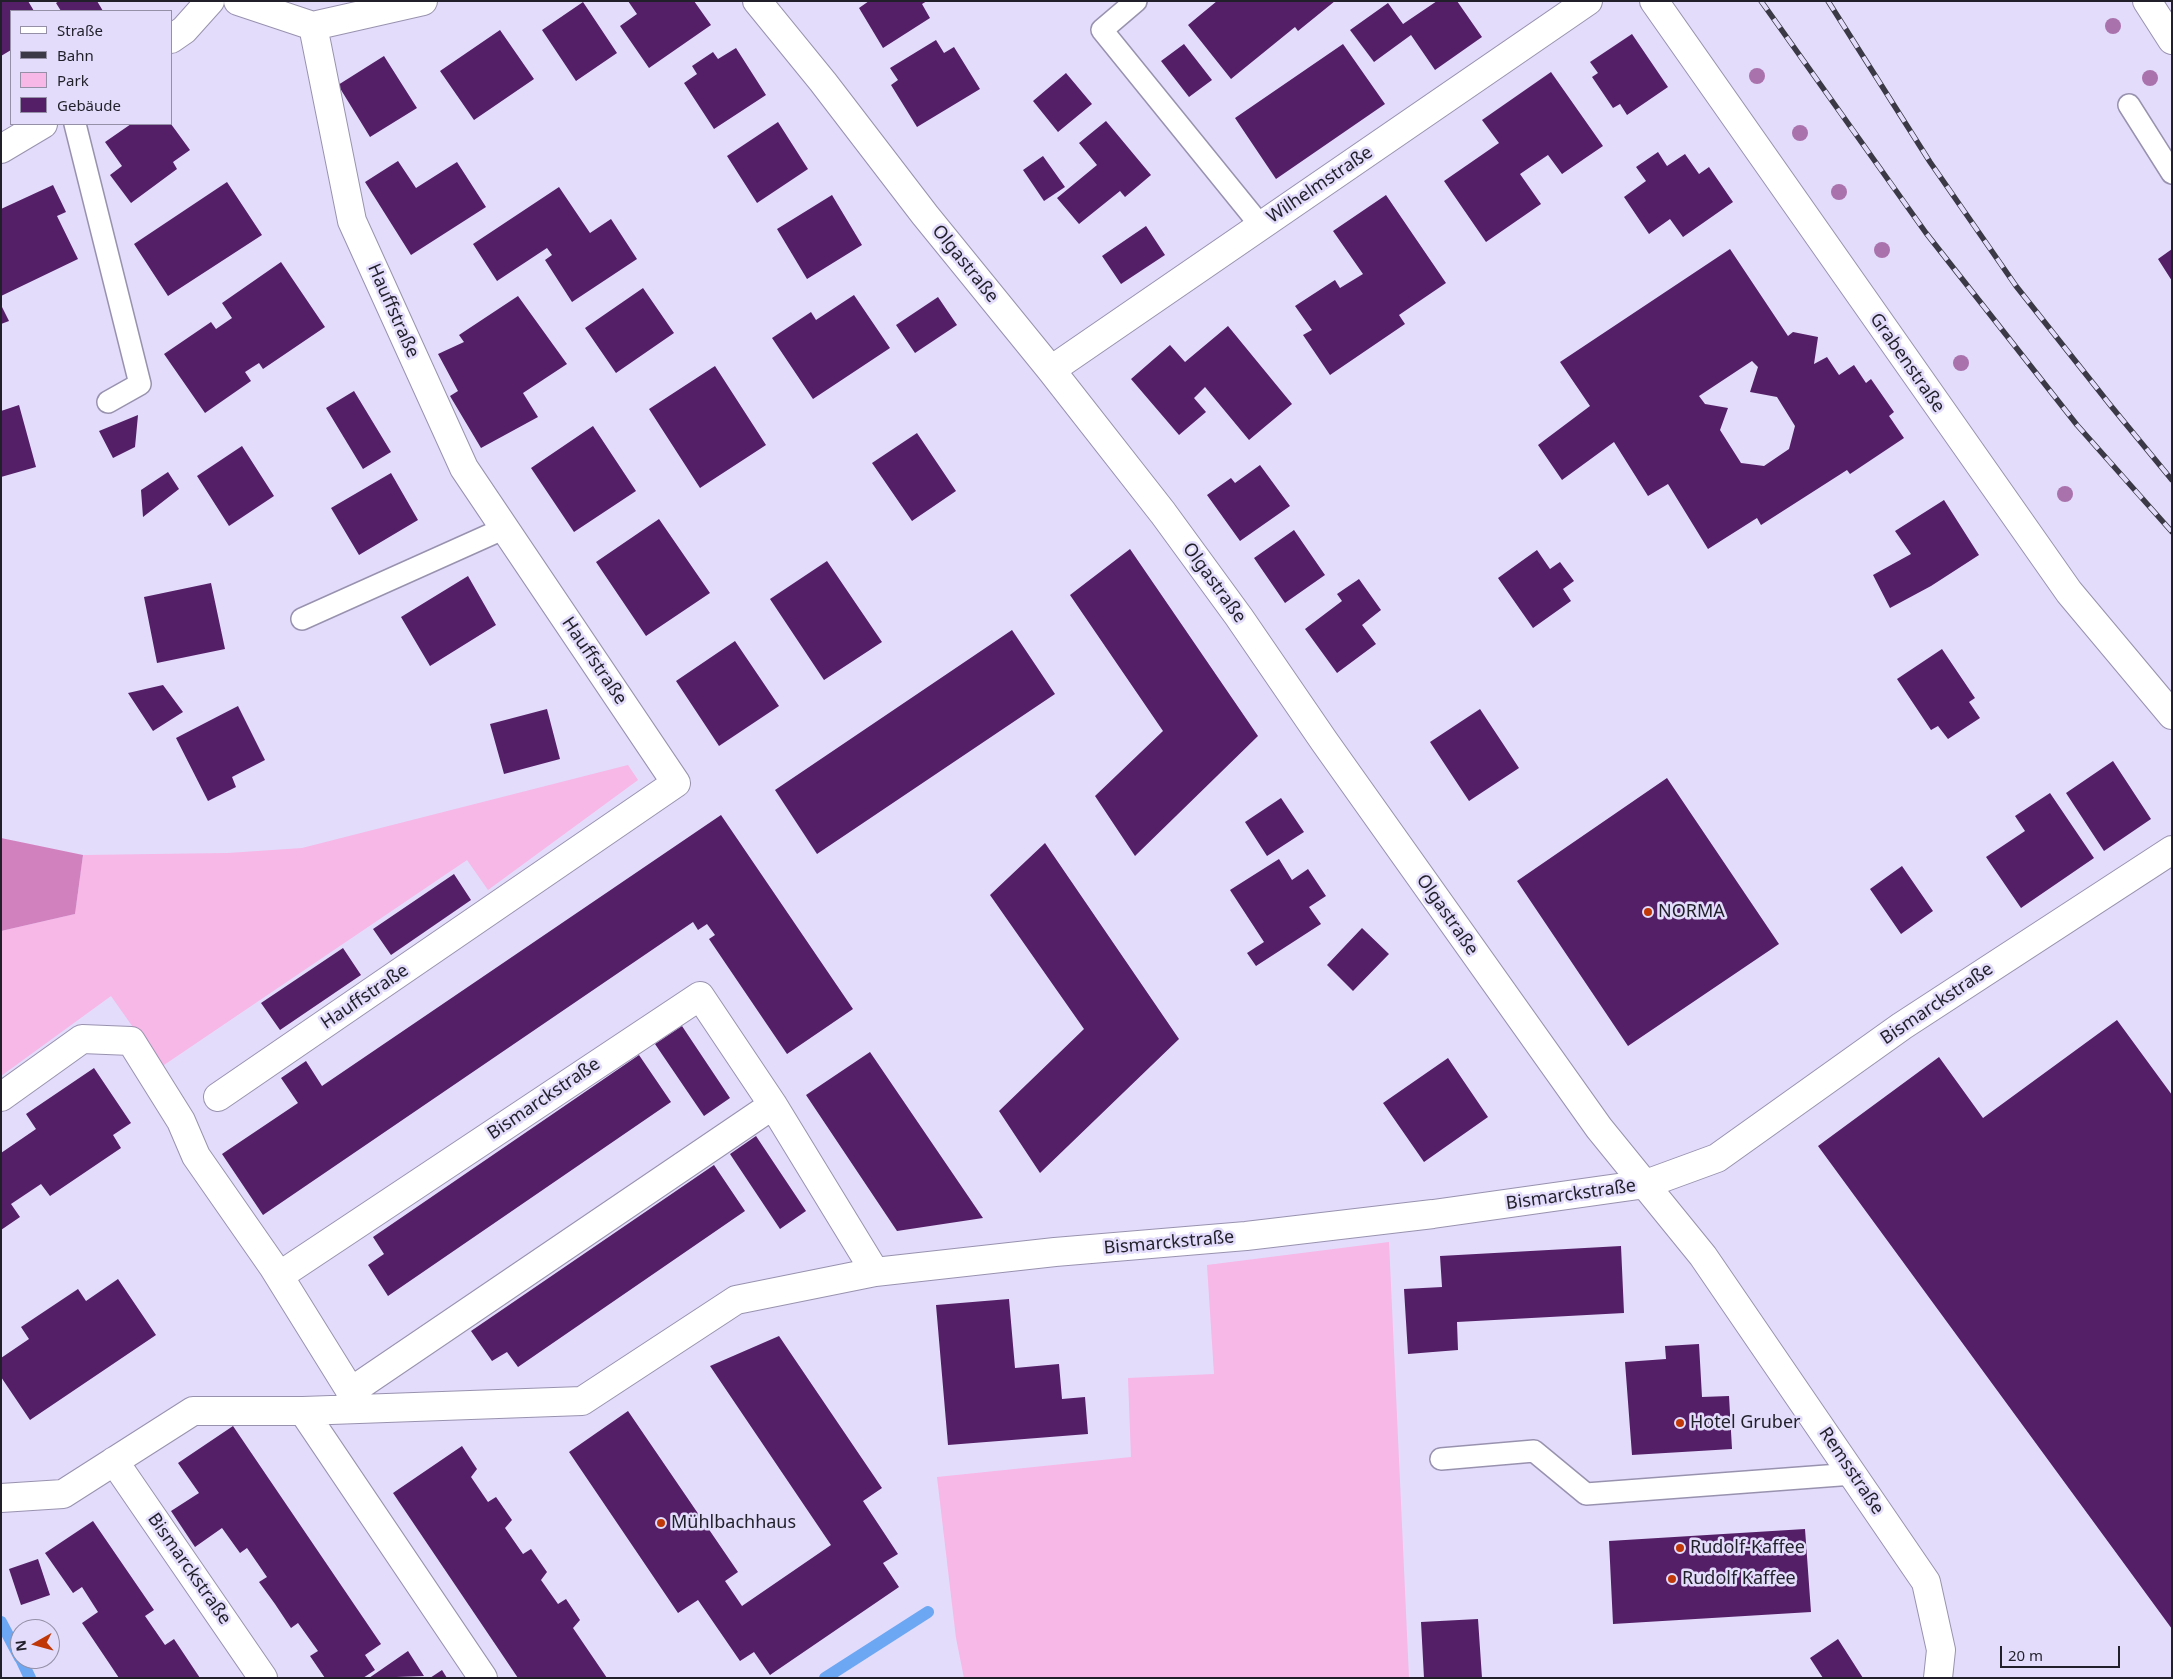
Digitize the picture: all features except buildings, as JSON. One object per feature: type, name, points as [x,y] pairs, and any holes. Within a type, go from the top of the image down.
[{"type":"street","points":[[172,38],[184,30],[210,1]]},
{"type":"street","points":[[238,1],[313,26],[423,1]]},
{"type":"street","name":"Olgastraße","points":[[757,1],[823,82],[926,215],[1052,370],[1163,513],[1239,617],[1380,820],[1599,1128],[1646,1184]]},
{"type":"street","name":"Wilhelmstraße","points":[[1052,370],[1588,1]]},
{"type":"street","name":"Grabenstraße","points":[[1654,1],[2069,592],[2172,715]]},
{"type":"street","points":[[2147,1],[2172,40]]},
{"type":"street","name":"Hauffstraße","points":[[218,1097],[676,783],[464,468],[352,221],[313,26]]},
{"type":"street","points":[[1,149],[41,125]]},
{"type":"street","name":"Bismarckstraße","points":[[1,1498],[63,1494],[193,1411],[303,1411],[356,1400],[582,1401],[736,1300],[875,1272],[1056,1252],[1246,1236],[1434,1214],[1646,1184],[1717,1158],[1902,1026],[2172,850]]},
{"type":"street","name":"Bismarckstraße","points":[[278,1276],[700,996],[773,1105],[875,1272]]},
{"type":"street","points":[[1,1097],[82,1039],[131,1041],[181,1121],[196,1156],[278,1276],[356,1400],[773,1105]]},
{"type":"street","name":"Remsstraße","points":[[1646,1184],[1703,1256],[1926,1582],[1941,1650],[1938,1678]]},
{"type":"street","points":[[303,1411],[483,1678]]},
{"type":"street","name":"Bismarckstraße","points":[[114,1461],[263,1678]]},
{"type":"lane","points":[[1136,1],[1102,30],[1261,226]]},
{"type":"lane","points":[[2129,105],[2172,173]]},
{"type":"lane","points":[[75,125],[140,384],[108,402]]},
{"type":"lane","points":[[302,619],[505,528]]},
{"type":"lane","points":[[1441,1459],[1534,1451],[1586,1494],[1853,1474]]},
{"type":"green space","points":[[628,765],[638,780],[488,890],[467,860],[161,1067],[111,996],[1,1076],[1,931],[75,914],[83,855],[228,853],[302,848]]},
{"type":"green space","points":[[1389,1242],[1409,1678],[964,1678],[956,1638],[937,1477],[1131,1457],[1128,1378],[1214,1374],[1207,1265]]},
{"type":"shaded area","points":[[1,838],[83,855],[75,914],[1,931]]},
{"type":"waterway","points":[[825,1678],[928,1612]]},
{"type":"waterway","points":[[1,1622],[10,1639]]},
{"type":"waterway","points":[[26,1669],[30,1678]]},
{"type":"railway","points":[[1761,1],[1926,233],[2077,425],[2172,532]]},
{"type":"railway","points":[[1828,1],[1930,162],[2016,286],[2172,480]]},
{"type":"place","name":"NORMA","points":[[1648,912]]},
{"type":"place","name":"Hotel Gruber","points":[[1680,1423]]},
{"type":"place","name":"Mühlbachhaus","points":[[661,1523]]},
{"type":"place","name":"Rudolf-Kaffee","points":[[1680,1548]]},
{"type":"place","name":"Rudolf Kaffee","points":[[1672,1579]]}]
